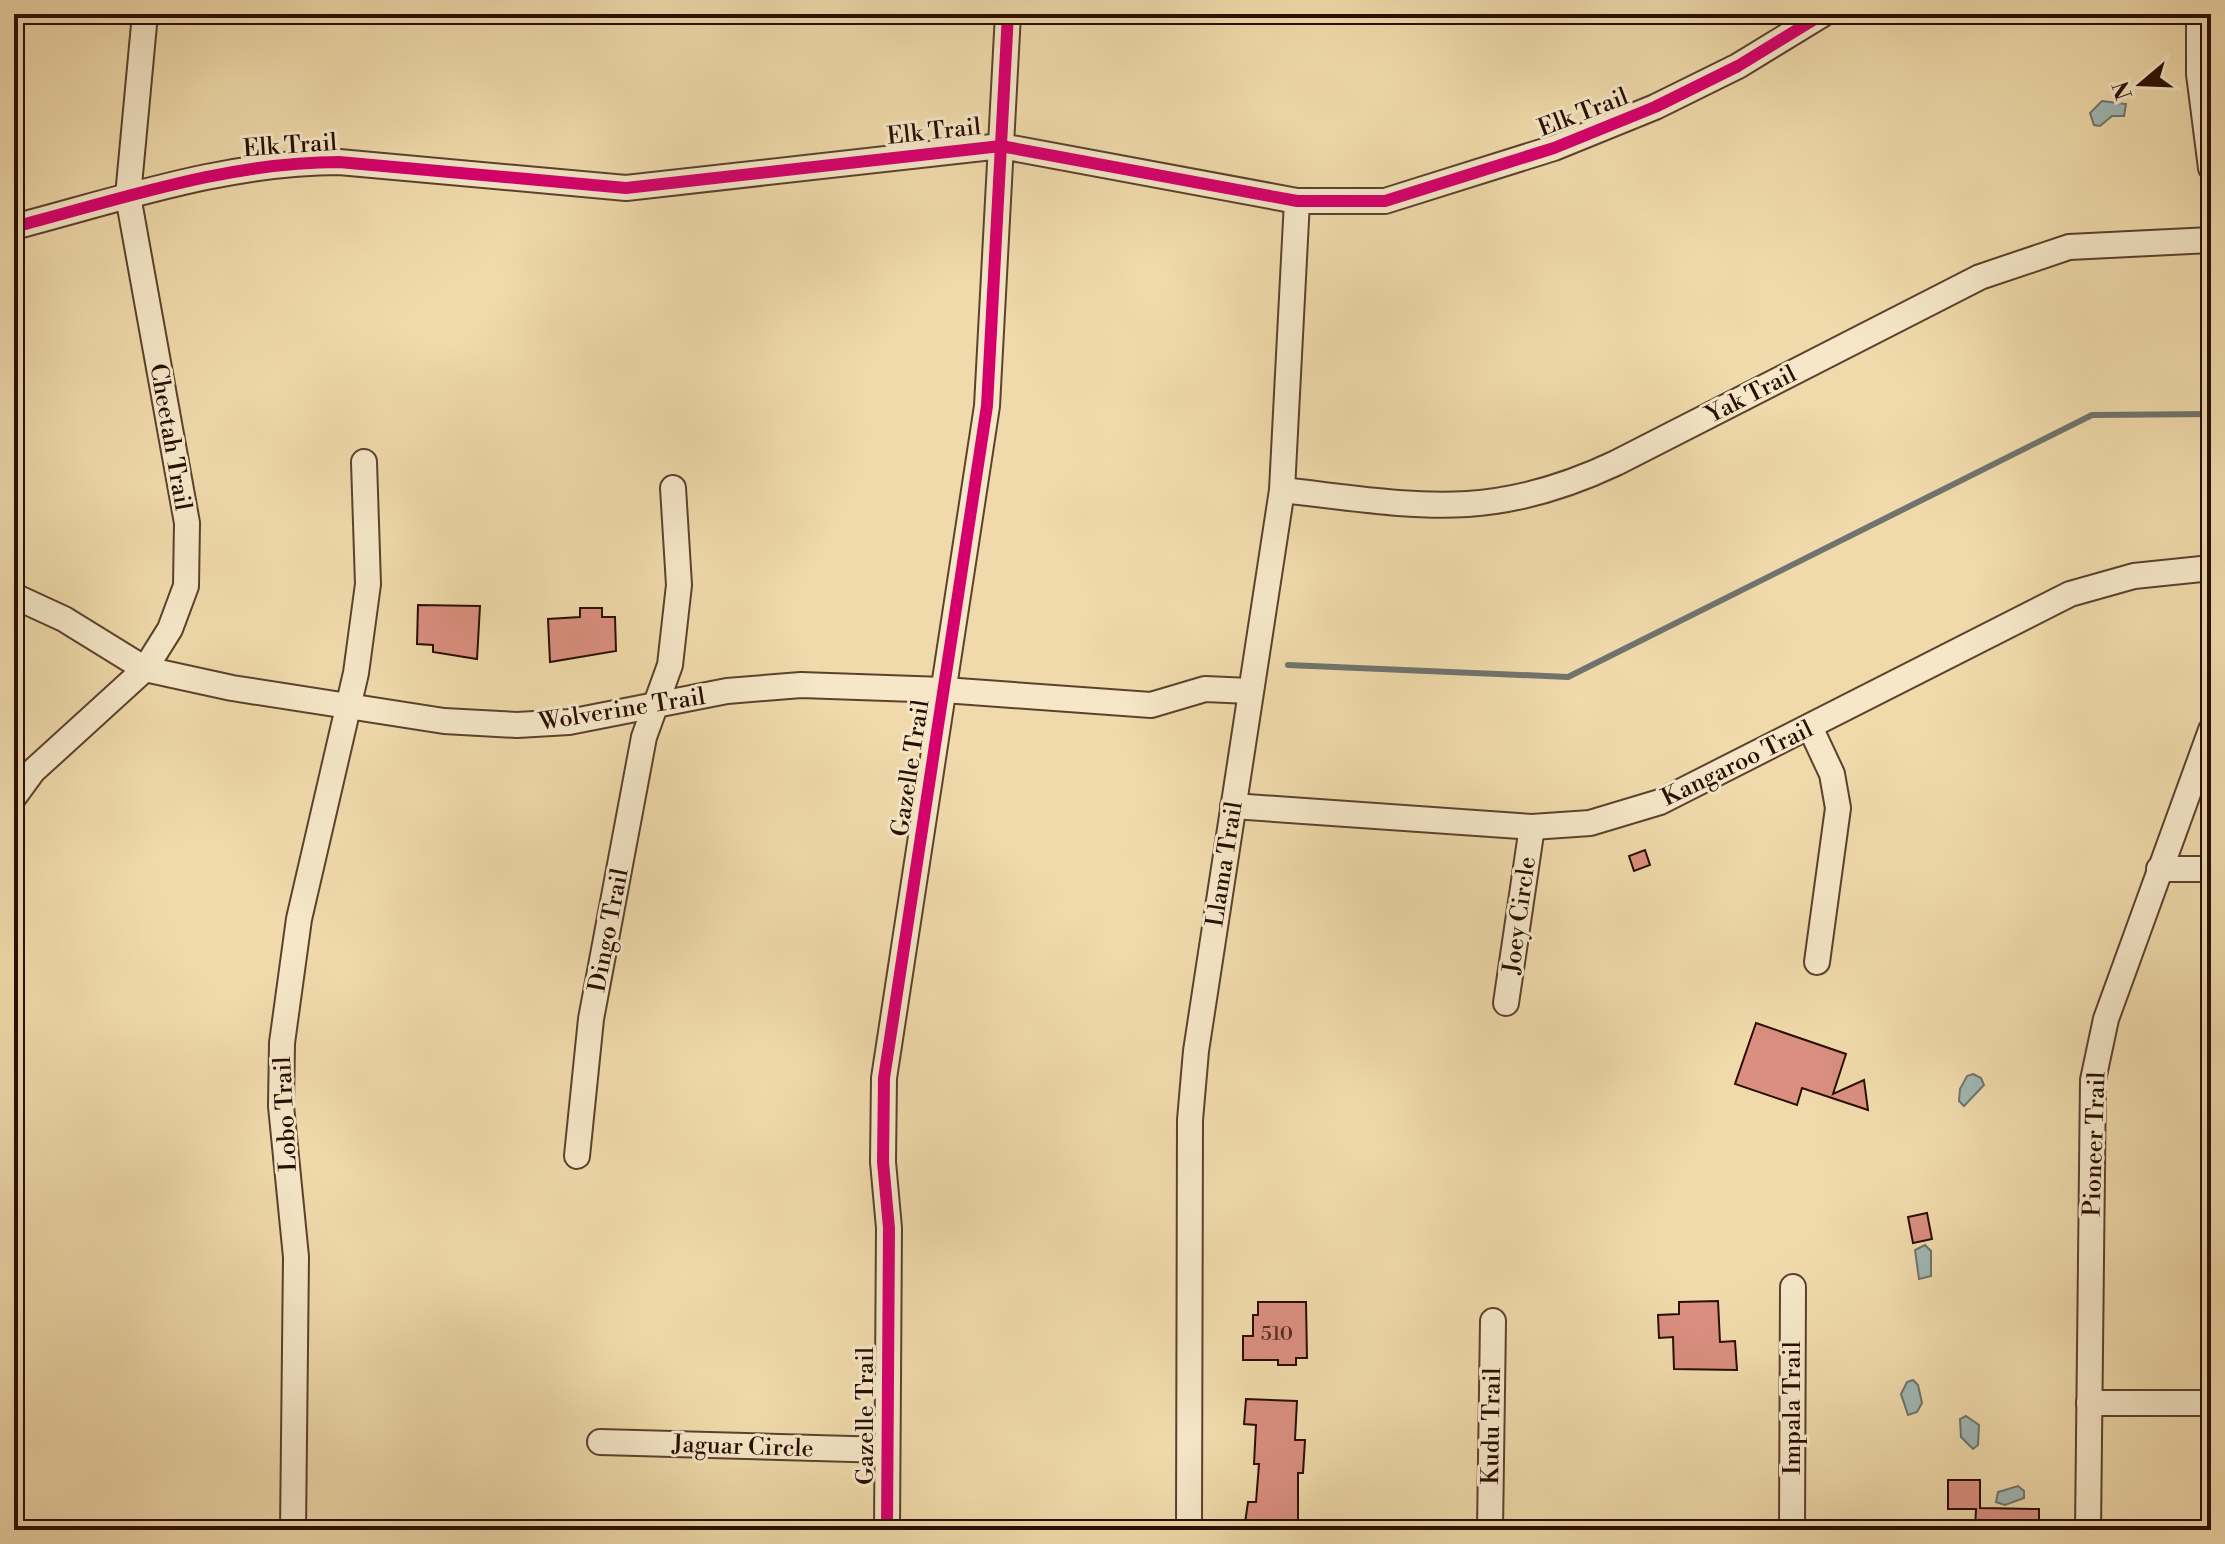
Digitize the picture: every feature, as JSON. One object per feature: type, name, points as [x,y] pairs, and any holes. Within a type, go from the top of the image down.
[{"type":"street","name":"Cheetah Trail","points":[[14,797],[33,771],[145,669],[170,629],[186,586],[187,523],[128,196],[145,14]]},
{"type":"street","name":"Gazelle Trail","points":[[887,1530],[889,1228],[883,1162],[884,1078],[987,406],[1008,14]]},
{"type":"street","name":"Elk Trail","points":[[14,227],[230,171],[294,162],[339,162],[626,188],[1001,146],[1297,201],[1385,201],[1554,148],[1655,107],[1738,66],[1823,14]]},
{"type":"street","points":[[2199,14],[2199,74],[2211,168]]},
{"type":"street","name":"Llama Trail","points":[[1189,1530],[1190,1120],[1196,1051],[1282,490],[1297,201]]},
{"type":"street","name":"Yak Trail","points":[[1282,490],[1419,507],[1518,500],[1570,485],[1616,463],[1980,277],[2069,247],[2211,240]]},
{"type":"street","name":"Lobo Trail","points":[[293,1530],[296,1257],[281,1106],[282,1043],[299,919],[356,673],[368,584],[364,462]]},
{"type":"street","name":"Dingo Trail","points":[[577,1156],[591,1019],[644,737],[670,665],[679,585],[673,488]]},
{"type":"street","name":"Kangaroo Trail","points":[[1233,806],[1532,827],[1590,823],[1660,802],[2070,594],[2134,576],[2211,568]]},
{"type":"street","name":"Wolverine Trail","points":[[14,596],[64,619],[145,669],[232,688],[444,721],[517,725],[569,722],[727,691],[801,685],[944,690],[1151,705],[1205,689],[1250,691]]},
{"type":"street","points":[[1810,727],[1832,774],[1838,808],[1817,962]]},
{"type":"street","name":"Pioneer Trail","points":[[2088,1530],[2093,1080],[2106,1019],[2211,730]]},
{"type":"street","name":"Joey Circle","points":[[1506,1003],[1532,827]]},
{"type":"street","points":[[2159,869],[2211,869]]},
{"type":"street","name":"Impala Trail","points":[[1792,1530],[1793,1287]]},
{"type":"street","name":"Kudu Trail","points":[[1490,1530],[1493,1321]]},
{"type":"street","points":[[2089,1403],[2211,1403]]},
{"type":"street","name":"Jaguar Circle","points":[[600,1442],[887,1450]]},
{"type":"water","points":[[2102,101],[2126,104],[2124,116],[2112,116],[2100,126],[2094,125],[2090,113]]},
{"type":"water","points":[[1973,1074],[1981,1078],[1984,1085],[1964,1106],[1959,1101],[1960,1089],[1967,1076]]},
{"type":"water","points":[[1925,1245],[1931,1251],[1931,1276],[1919,1279],[1915,1250]]},
{"type":"water","points":[[1913,1380],[1918,1385],[1922,1403],[1917,1412],[1908,1415],[1901,1394],[1907,1382]]},
{"type":"water","points":[[1966,1416],[1979,1425],[1978,1445],[1973,1449],[1961,1437],[1960,1419]]},
{"type":"water","points":[[2018,1486],[2024,1491],[2024,1498],[2005,1505],[1996,1502],[1998,1492]]},
{"type":"building","points":[[418,605],[480,606],[477,659],[433,652],[433,645],[417,644]]},
{"type":"building","points":[[580,608],[602,608],[602,617],[615,617],[616,651],[550,662],[548,619],[580,617]]},
{"type":"building","points":[[1645,850],[1650,865],[1634,871],[1629,856]]},
{"type":"building","points":[[1756,1023],[1846,1054],[1833,1094],[1864,1080],[1868,1110],[1802,1088],[1797,1105],[1735,1084]]},
{"type":"building","points":[[1927,1213],[1932,1239],[1913,1243],[1908,1217]]},
{"type":"building","points":[[1718,1301],[1720,1342],[1735,1341],[1737,1370],[1674,1369],[1673,1337],[1659,1338],[1658,1315],[1679,1314],[1679,1302]]},
{"type":"building","points":[[1258,1302],[1306,1302],[1307,1358],[1296,1358],[1296,1365],[1278,1365],[1278,1360],[1243,1360],[1243,1336],[1253,1336],[1253,1315],[1258,1315]]},
{"type":"building","points":[[1246,1399],[1297,1401],[1295,1440],[1305,1440],[1303,1473],[1298,1473],[1298,1530],[1244,1530],[1248,1502],[1256,1502],[1259,1464],[1254,1464],[1256,1425],[1244,1424]]},
{"type":"building","points":[[1948,1480],[1980,1480],[1980,1508],[2039,1509],[2039,1530],[1975,1530],[1976,1509],[1948,1509]]},
{"type":"waterway","points":[[1288,665],[1568,677],[2092,415],[2211,414]]},
{"type":"cycle path","points":[[887,1530],[889,1228],[883,1162],[884,1078],[987,406],[1008,14]]},
{"type":"cycle path","points":[[14,227],[175,184],[256,168],[298,164],[339,162],[626,188],[1001,146],[1297,201],[1385,201],[1554,148],[1655,107],[1738,66],[1823,14]]}]
